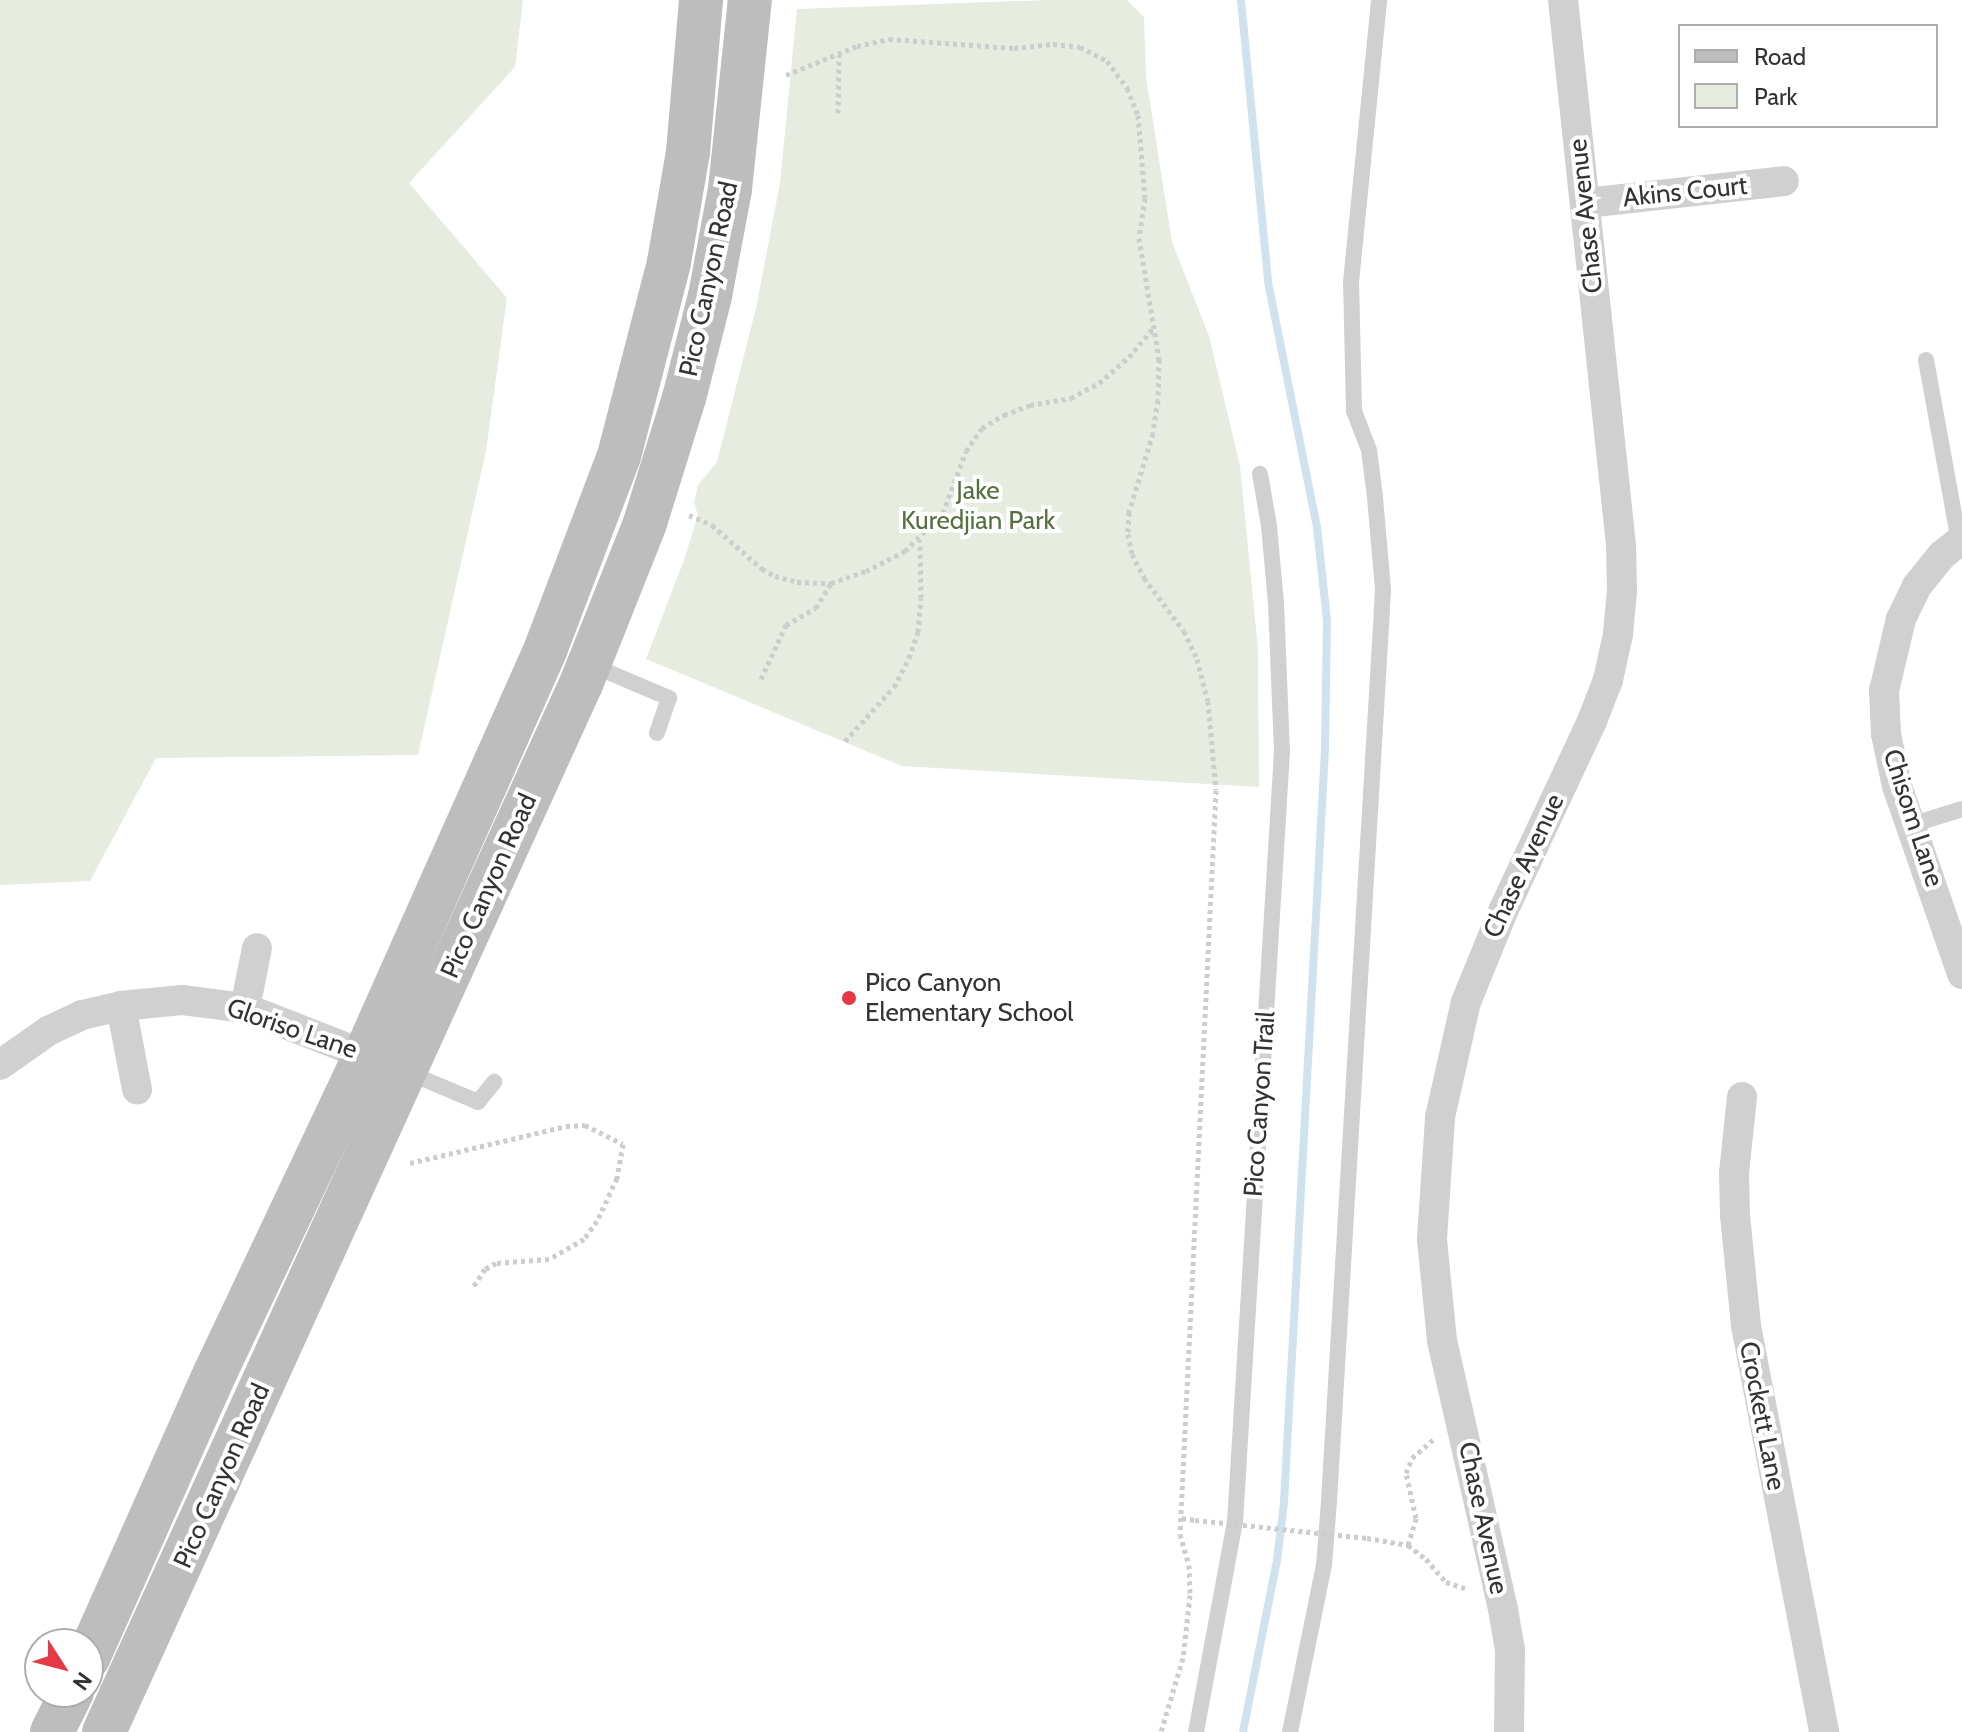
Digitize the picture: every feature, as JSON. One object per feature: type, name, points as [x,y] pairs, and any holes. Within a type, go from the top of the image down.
[{"type":"main road","name":"Pico Canyon Road","points":[[104,1732],[406,1071],[568,656],[669,262],[688,152],[701,0]]},
{"type":"main road","name":"Pico Canyon Road","points":[[101,1628],[215,1373],[365,1055],[568,656],[655,496],[710,296],[730,189],[750,0]]},
{"type":"main road","points":[[52,1732],[64,1708]]},
{"type":"street","name":"Chase Avenue","points":[[1509,1732],[1510,1650],[1438,1309],[1432,1239],[1434,1175],[1451,1057],[1466,1002],[1504,909],[1592,721],[1608,680],[1618,634],[1622,591],[1621,545],[1563,0]]},
{"type":"street","name":"Akins Court","points":[[1586,203],[1784,181]]},
{"type":"street","name":"Chisom Lane","points":[[1960,541],[1942,555],[1917,586],[1901,619],[1884,691],[1886,734],[1897,786],[1962,974]]},
{"type":"street","points":[[245,1008],[257,948]]},
{"type":"street","name":"Gloriso Lane","points":[[0,1065],[66,1022],[121,1006],[182,1000],[245,1008],[406,1071]]},
{"type":"street","points":[[121,1006],[137,1089]]},
{"type":"street","name":"Crockett Lane","points":[[1742,1097],[1734,1173],[1746,1326],[1824,1732]]},
{"type":"lane","points":[[1290,1732],[1324,1565],[1383,589],[1369,450],[1354,411],[1351,282],[1379,0]]},
{"type":"lane","points":[[1926,360],[1960,541]]},
{"type":"lane","name":"Pico Canyon Trail","points":[[1196,1732],[1235,1522],[1282,752],[1276,603],[1269,526],[1260,474]]},
{"type":"lane","points":[[568,656],[669,698],[657,733]]},
{"type":"lane","points":[[1911,825],[1962,809]]},
{"type":"lane","points":[[406,1071],[478,1102],[494,1082]]},
{"type":"path","points":[[786,75],[889,39],[1014,48],[1053,44],[1080,47],[1107,61],[1127,88],[1138,115],[1145,198],[1139,238],[1159,359],[1153,433],[1129,512],[1128,534],[1132,554],[1144,578],[1184,631],[1197,659],[1208,701],[1216,790],[1180,1534],[1189,1565],[1188,1630],[1161,1732]]},
{"type":"path","points":[[838,113],[839,54]]},
{"type":"path","points":[[689,515],[712,525],[762,569],[775,576],[797,582],[831,583],[866,571],[920,539],[943,513],[966,451],[982,428],[1030,405],[1071,398],[1099,383],[1129,357],[1154,327]]},
{"type":"path","points":[[845,741],[885,699],[909,658],[920,609],[920,539]]},
{"type":"path","points":[[761,679],[786,625],[816,608],[831,583]]},
{"type":"path","points":[[410,1163],[566,1126],[585,1125],[623,1144],[617,1178],[597,1221],[584,1239],[549,1259],[496,1263],[485,1269],[472,1288]]},
{"type":"path","points":[[1408,1545],[1416,1518],[1406,1473],[1412,1458],[1433,1440]]},
{"type":"path","points":[[1182,1518],[1408,1545],[1426,1559],[1446,1582],[1468,1589]]},
{"type":"green space","points":[[0,0],[523,0],[515,67],[409,183],[507,298],[486,451],[418,755],[156,758],[90,881],[0,885]]},
{"type":"green space","name":"Jake Kuredjian Park","points":[[1127,0],[1144,17],[1146,77],[1172,242],[1209,336],[1240,466],[1258,649],[1259,787],[902,766],[646,659],[698,515],[694,503],[698,485],[717,462],[756,308],[780,183],[797,9]]},
{"type":"waterway","points":[[1241,0],[1268,282],[1317,527],[1327,620],[1325,750],[1284,1503],[1277,1560],[1243,1732]]},
{"type":"place","name":"Pico Canyon Elementary School","points":[[849,998]]}]
